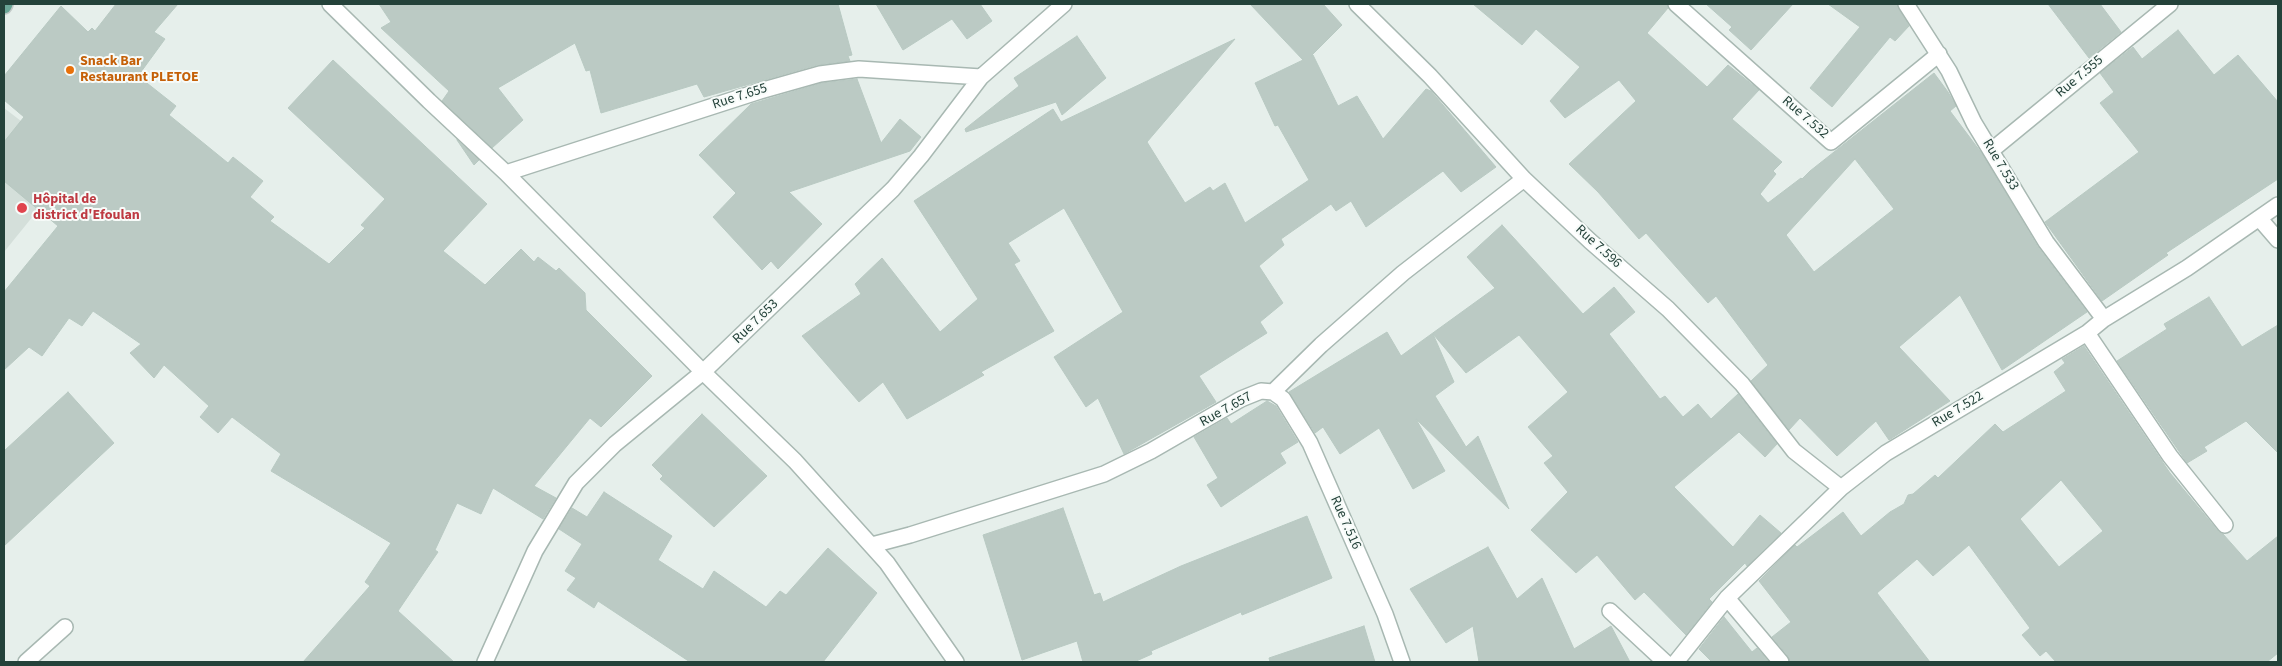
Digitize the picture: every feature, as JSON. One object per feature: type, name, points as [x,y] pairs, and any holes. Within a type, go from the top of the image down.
[{"type":"street","points":[[330,4],[506,173],[703,372],[796,461],[888,563],[956,662]]},
{"type":"street","name":"Rue 7.653","points":[[485,662],[535,551],[576,483],[615,444],[703,372],[893,189],[921,156],[981,77],[1064,4]]},
{"type":"street","name":"Rue 7.596","points":[[1357,4],[1430,76],[1524,178],[1590,241],[1668,309],[1742,384],[1794,451],[1841,488]]},
{"type":"street","name":"Rue 7.532","points":[[1676,4],[1831,142],[1939,54]]},
{"type":"street","name":"Rue 7.533","points":[[1906,4],[1939,54],[1974,123],[2046,242],[2104,319]]},
{"type":"street","name":"Rue 7.555","points":[[1992,150],[2170,4]]},
{"type":"street","name":"Rue 7.655","points":[[506,173],[760,90],[820,74],[859,69],[981,77]]},
{"type":"street","points":[[1273,392],[1321,345],[1403,273],[1524,178]]},
{"type":"street","name":"Rue 7.522","points":[[1676,662],[1727,598],[1841,488],[1886,453],[2087,334],[2104,319],[2187,268],[2278,205]]},
{"type":"street","points":[[2259,218],[2278,240]]},
{"type":"street","points":[[2087,334],[2170,456],[2225,525]]},
{"type":"street","name":"Rue 7.657","points":[[872,545],[910,536],[1104,474],[1151,451],[1241,399],[1261,391],[1273,392]]},
{"type":"street","name":"Rue 7.516","points":[[1273,392],[1283,399],[1310,444],[1385,614],[1402,662]]},
{"type":"street","points":[[1727,598],[1781,662]]},
{"type":"street","points":[[1610,611],[1664,662]]},
{"type":"street","points":[[26,662],[65,627]]},
{"type":"shaded area","name":"Hôpital de district d'Efoulan","points":[[4,108],[76,163],[4,252]]},
{"type":"building","points":[[116,4],[178,4],[154,32],[165,39],[138,76],[176,106],[169,115],[228,163],[233,157],[263,181],[250,197],[274,217],[270,221],[329,264],[365,228],[361,225],[385,199],[288,108],[333,60],[487,204],[443,251],[485,285],[521,249],[534,262],[538,257],[556,271],[559,268],[585,293],[586,310],[652,376],[601,427],[590,418],[534,486],[556,498],[543,519],[493,488],[481,514],[457,503],[435,550],[438,552],[398,611],[454,662],[303,662],[370,586],[365,582],[391,543],[271,471],[281,454],[232,417],[218,433],[200,417],[209,406],[164,365],[154,378],[130,353],[141,344],[93,311],[82,326],[69,318],[42,356],[29,347],[4,370],[4,292],[58,226],[4,181],[4,142],[24,117],[4,100],[4,76],[61,6],[88,32],[92,28],[95,31]]},
{"type":"building","points":[[379,4],[838,4],[852,55],[848,56],[850,61],[817,65],[704,97],[697,84],[601,113],[590,70],[586,71],[575,43],[498,88],[523,120],[492,148],[442,101],[449,91],[381,28],[391,22]]},
{"type":"building","points":[[876,4],[980,4],[992,21],[967,39],[952,19],[903,50]]},
{"type":"building","points":[[1250,4],[1323,4],[1342,25],[1311,56],[1313,55],[1338,106],[1357,96],[1383,139],[1426,89],[1431,91],[1496,167],[1461,192],[1443,171],[1366,227],[1351,201],[1336,211],[1331,204],[1281,239],[1284,245],[1259,266],[1283,303],[1260,322],[1267,333],[1199,376],[1216,402],[1124,454],[1098,398],[1086,407],[1054,357],[1123,312],[1064,208],[1008,243],[1020,261],[1014,264],[1054,331],[981,372],[984,375],[907,419],[883,382],[859,402],[802,336],[861,294],[855,284],[882,258],[940,332],[978,299],[914,201],[1053,109],[1061,122],[1235,39],[1147,142],[1185,203],[1210,187],[1213,191],[1225,183],[1245,223],[1309,180],[1278,125],[1275,126],[1255,83],[1303,60]]},
{"type":"building","points":[[1473,4],[1667,4],[1668,8],[1647,33],[1707,87],[1728,65],[1759,90],[1732,119],[1782,162],[1773,171],[1776,174],[1760,194],[1768,203],[1802,179],[1934,73],[1956,106],[1950,111],[1983,155],[2038,247],[2087,312],[2002,370],[1960,295],[1899,347],[1950,401],[1889,440],[1876,421],[1837,456],[1800,418],[1789,430],[1751,381],[1768,365],[1716,296],[1708,303],[1646,233],[1639,239],[1598,192],[1569,164],[1636,101],[1619,80],[1565,118],[1550,101],[1580,67],[1536,29],[1522,45]],"holes":[[[1855,159],[1894,209],[1814,272],[1786,235]]]},
{"type":"building","points":[[1706,4],[1793,4],[1751,50],[1729,30],[1732,27]]},
{"type":"building","points":[[1828,4],[1897,4],[1909,26],[1895,41],[1890,37],[1832,107],[1810,88],[1860,27]]},
{"type":"building","points":[[2048,4],[2100,4],[2121,32],[2089,58]]},
{"type":"building","points":[[2178,30],[2214,75],[2238,55],[2278,102],[2278,179],[2166,253],[2168,255],[2102,301],[2045,222],[2139,152],[2100,103],[2114,92],[2100,73],[2133,47],[2142,59]]},
{"type":"building","points":[[1077,36],[1106,78],[1062,115],[1056,102],[966,132],[965,129],[1019,86],[1014,78]]},
{"type":"building","points":[[857,79],[881,143],[900,119],[921,137],[910,151],[789,192],[822,224],[778,269],[771,261],[762,270],[713,217],[736,193],[699,155],[751,104],[822,83]]},
{"type":"building","points":[[457,140],[479,160],[474,165]]},
{"type":"building","points":[[1502,225],[1583,314],[1614,287],[1635,312],[1609,334],[1660,399],[1665,396],[1683,417],[1698,404],[1711,419],[1738,394],[1777,444],[1765,457],[1739,432],[1674,487],[1733,547],[1760,515],[1781,533],[1747,566],[1745,563],[1709,599],[1712,602],[1686,635],[1644,592],[1635,600],[1597,555],[1576,573],[1531,530],[1568,492],[1544,463],[1553,456],[1528,427],[1568,392],[1519,335],[1466,373],[1433,334],[1454,382],[1435,396],[1466,447],[1478,436],[1509,509],[1416,419],[1445,471],[1413,489],[1379,428],[1340,454],[1323,427],[1315,433],[1289,392],[1387,332],[1401,356],[1495,288],[1467,257]]},
{"type":"building","points":[[2209,297],[2242,347],[2278,325],[2278,453],[2246,421],[2204,447],[2207,451],[2187,463],[2117,361],[2167,329],[2164,324]]},
{"type":"building","points":[[2084,346],[2170,473],[2218,531],[2223,534],[2247,561],[2278,536],[2278,653],[2267,662],[2056,662],[2046,651],[2040,656],[2022,635],[2030,628],[1969,545],[1933,576],[1917,559],[1877,593],[1930,662],[1790,662],[1788,656],[1772,637],[1791,622],[1759,581],[1795,545],[1797,547],[1843,512],[1861,536],[1890,512],[1904,504],[1908,495],[1913,494],[1935,475],[1938,478],[1995,424],[2003,432],[2066,391],[2054,372],[2065,363],[2062,359]],"holes":[[[2061,480],[2103,531],[2059,567],[2020,519]]]},
{"type":"building","points":[[68,392],[114,443],[4,546],[4,451]]},
{"type":"building","points":[[1267,401],[1276,406],[1298,442],[1280,453],[1286,463],[1221,507],[1207,485],[1218,478],[1194,437],[1227,418],[1231,424]]},
{"type":"building","points":[[702,414],[767,476],[714,527],[660,479],[663,476],[652,465]]},
{"type":"building","points":[[604,492],[672,536],[658,560],[703,589],[714,571],[766,607],[780,591],[786,595],[828,548],[877,593],[823,662],[690,662],[598,601],[594,608],[567,590],[576,578],[565,571],[582,544],[559,529],[572,508],[587,517]]},
{"type":"building","points":[[1063,508],[1094,595],[1100,593],[1103,602],[1181,566],[1307,516],[1332,578],[1242,615],[1241,612],[1151,651],[1152,654],[1134,662],[1083,662],[1077,641],[1022,660],[983,535]]},
{"type":"building","points":[[1488,547],[1517,599],[1542,578],[1574,649],[1611,626],[1630,662],[1479,662],[1473,626],[1446,643],[1410,589]]},
{"type":"building","points":[[1724,617],[1752,652],[1757,648],[1769,662],[1712,662],[1699,649]]},
{"type":"building","points":[[1364,626],[1375,662],[1270,662],[1269,658]]},
{"type":"place","name":"Snack Bar Restaurant PLETOE","points":[[70,70]]},
{"type":"place","name":"Hôpital de district d'Efoulan","points":[[22,208]]}]
